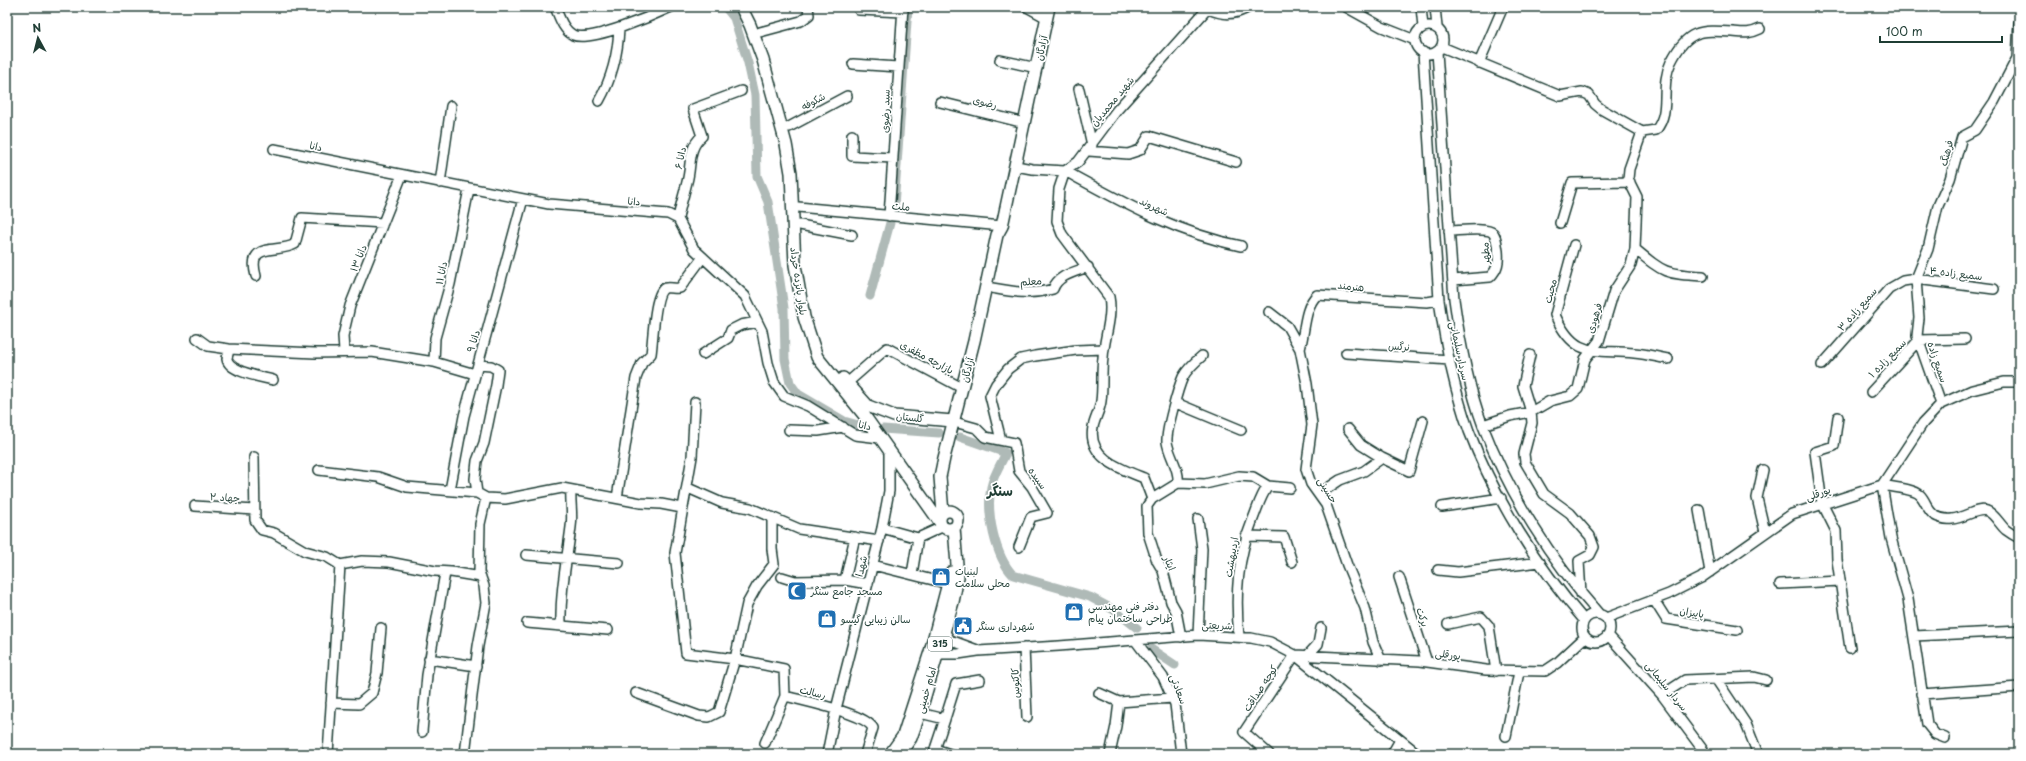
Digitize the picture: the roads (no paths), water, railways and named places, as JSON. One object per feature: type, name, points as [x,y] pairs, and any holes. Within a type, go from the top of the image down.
[{"type":"main road","name":"بلوار پانزده خرداد","points":[[741,7],[750,25],[763,60],[786,144],[795,208],[800,225],[802,264],[811,316],[823,354],[846,384],[868,406]]},
{"type":"main road","name":"بلوار پانزده خرداد","points":[[749,7],[760,32],[789,127],[798,172],[795,208],[795,265],[804,317],[817,356],[864,415],[889,451],[946,522]]},
{"type":"main road","name":"آزادگان","points":[[955,422],[969,389],[992,288],[1003,236],[1002,228],[1049,7]]},
{"type":"main road","name":"آزادگان","points":[[946,522],[940,477],[955,422],[997,235],[1002,228]]},
{"type":"main road","name":"گلستان","points":[[868,406],[894,416],[955,422]]},
{"type":"main road","name":"امام خمینی","points":[[900,754],[911,738],[920,713],[949,584],[951,557],[946,522]]},
{"type":"main road","name":"امام خمینی","points":[[890,754],[903,736],[933,653],[944,631],[958,577],[946,522]]},
{"type":"street","points":[[555,7],[562,24],[573,35],[583,37],[619,28],[671,7]]},
{"type":"street","points":[[760,32],[801,21],[809,15],[808,7]]},
{"type":"street","points":[[859,7],[859,10],[903,10]]},
{"type":"street","points":[[1027,7],[1047,18]]},
{"type":"street","points":[[1208,8],[1218,13],[1229,15],[1242,11],[1248,7]]},
{"type":"street","points":[[1346,7],[1382,27],[1415,40]]},
{"type":"street","points":[[1421,7],[1423,27]]},
{"type":"street","points":[[1435,7],[1437,27],[1442,33],[1444,40],[1440,50]]},
{"type":"street","points":[[1479,63],[1503,7]]},
{"type":"street","name":"شهید محمدیان","points":[[1065,170],[1078,162],[1090,148],[1117,110],[1208,8]]},
{"type":"street","name":"سید رضوی","points":[[889,216],[903,10]]},
{"type":"street","name":"فرهنگ","points":[[1916,279],[1928,249],[1938,206],[1950,180],[1962,137],[1976,130],[1994,102],[2017,58],[2019,23]]},
{"type":"street","points":[[1437,27],[1430,25],[1418,30],[1415,40],[1417,48],[1430,54],[1440,50],[1479,63],[1560,96],[1582,92],[1589,95],[1595,104],[1601,109],[1642,132],[1656,130],[1660,125],[1664,115],[1666,72],[1684,40],[1698,32],[1751,34],[1760,29]]},
{"type":"street","points":[[599,101],[607,88],[615,62],[619,28]]},
{"type":"street","name":"سردار سلیمانی","points":[[1440,50],[1449,231],[1458,331],[1483,425],[1517,497],[1553,554],[1581,594],[1603,616]]},
{"type":"street","name":"سردار سلیمانی","points":[[1423,52],[1439,300],[1450,360],[1469,430],[1501,498],[1540,562],[1584,620]]},
{"type":"street","points":[[1000,60],[1036,68]]},
{"type":"street","points":[[854,64],[898,67]]},
{"type":"street","points":[[1080,89],[1090,148],[1128,154],[1140,150],[1149,136],[1236,162]]},
{"type":"street","name":"دانا ۶","points":[[678,218],[682,198],[688,182],[691,152],[696,141],[702,136],[693,109],[742,91]]},
{"type":"street","name":"شکوفه","points":[[789,127],[847,96]]},
{"type":"street","name":"رضوی","points":[[940,102],[1025,123]]},
{"type":"street","points":[[440,183],[451,106]]},
{"type":"street","name":"فرهودی","points":[[1531,412],[1550,401],[1570,396],[1578,389],[1585,359],[1599,341],[1614,292],[1631,265],[1635,250],[1637,197],[1628,179],[1629,169],[1642,132]]},
{"type":"street","points":[[852,134],[852,156],[893,158]]},
{"type":"street","name":"دانا","points":[[274,149],[549,204],[668,214],[678,218],[686,237],[703,258],[736,285],[746,296],[762,331],[768,363],[774,382],[784,396],[808,406],[855,435],[880,438]]},
{"type":"street","points":[[1016,166],[1032,169],[1065,170],[1058,189],[1057,221],[1062,234],[1110,297],[1111,309],[1104,348],[1101,402],[1092,429],[1092,442],[1098,452],[1115,467],[1144,478],[1152,498],[1178,483],[1205,484],[1239,476],[1253,477],[1268,486],[1290,488]]},
{"type":"street","name":"شهروند","points":[[1065,170],[1143,214],[1188,232],[1241,246]]},
{"type":"street","name":"دانا ۱۳","points":[[344,351],[343,336],[350,306],[402,175]]},
{"type":"street","points":[[1560,223],[1572,183],[1606,184],[1630,182]]},
{"type":"street","name":"دانا ۱۱","points":[[434,362],[435,338],[450,284],[470,189]]},
{"type":"street","name":"دانا ۹","points":[[450,490],[455,458],[476,369],[493,315],[523,199]]},
{"type":"street","name":"ملت","points":[[795,208],[1002,228]]},
{"type":"street","points":[[256,276],[254,268],[256,257],[262,251],[276,247],[289,248],[295,244],[302,218],[383,223]]},
{"type":"street","points":[[800,225],[852,235]]},
{"type":"street","name":"مطهر","points":[[1449,231],[1486,230],[1493,233],[1497,241],[1498,259],[1496,270],[1490,277],[1453,280]]},
{"type":"street","name":"محبت","points":[[1574,245],[1555,315],[1566,335],[1580,347],[1591,351]]},
{"type":"street","points":[[1635,250],[1660,269],[1670,274],[1703,276]]},
{"type":"street","points":[[617,498],[636,378],[642,363],[652,354],[657,301],[660,292],[665,288],[680,288],[703,258]]},
{"type":"street","name":"معلم","points":[[992,288],[1021,294],[1046,291],[1053,289],[1056,282],[1063,277],[1088,268]]},
{"type":"street","name":"سمیع زاده ۴","points":[[1916,279],[1994,289]]},
{"type":"street","name":"سمیع زاده","points":[[1916,279],[1919,318],[1917,336],[1941,404]]},
{"type":"street","name":"سمیع زاده ۳","points":[[1822,364],[1889,289],[1903,281],[1916,279]]},
{"type":"street","name":"هنرمند","points":[[1300,349],[1308,311],[1312,300],[1317,295],[1427,302],[1439,300]]},
{"type":"street","points":[[1269,312],[1287,326],[1300,349]]},
{"type":"street","points":[[703,354],[728,338],[731,330],[741,324],[758,322]]},
{"type":"street","points":[[197,338],[208,346],[229,349],[316,353],[344,351],[372,352],[476,369],[491,366],[498,370],[484,443],[477,461],[475,479],[477,493]]},
{"type":"street","points":[[1919,340],[1965,339]]},
{"type":"street","name":"سمیع زاده ۱","points":[[1870,392],[1919,340]]},
{"type":"street","name":"بازارچه مظفری","points":[[846,384],[887,348],[962,388]]},
{"type":"street","points":[[1001,440],[990,396],[996,384],[1008,369],[1021,359],[1069,351],[1104,348]]},
{"type":"street","points":[[229,349],[227,359],[231,366],[237,370],[273,380]]},
{"type":"street","name":"حسینی","points":[[1300,349],[1307,384],[1312,425],[1306,469],[1311,484],[1326,505],[1344,558],[1365,608],[1372,642],[1381,660]]},
{"type":"street","points":[[1591,351],[1635,353],[1668,359]]},
{"type":"street","name":"نرگس","points":[[1346,353],[1450,360]]},
{"type":"street","points":[[1530,355],[1523,386],[1531,412],[1532,423],[1524,454],[1525,462],[1544,494],[1570,513],[1590,536],[1594,547],[1590,554],[1579,561],[1581,594]]},
{"type":"street","points":[[1178,483],[1179,477],[1170,456],[1167,441],[1184,376],[1202,356]]},
{"type":"street","points":[[1945,738],[1935,734],[1927,724],[1908,599],[1891,538],[1882,484],[1923,423],[1941,404],[1972,390],[2004,382],[2019,382]]},
{"type":"street","points":[[695,402],[688,488],[682,508],[675,553],[686,653],[735,659],[784,670],[785,696],[765,743]]},
{"type":"street","points":[[1176,403],[1241,430]]},
{"type":"street","points":[[1483,425],[1510,416],[1531,412]]},
{"type":"street","points":[[1838,417],[1834,446],[1815,452],[1822,503],[1836,531],[1840,581],[1850,648]]},
{"type":"street","points":[[1348,429],[1361,445],[1382,458],[1408,471],[1423,420]]},
{"type":"street","name":"سپیده","points":[[955,422],[976,428],[985,437],[1014,443],[1019,471],[1032,487],[1047,513],[1031,517],[1020,548]]},
{"type":"street","points":[[790,430],[818,431],[843,427]]},
{"type":"street","name":"شهدا","points":[[827,754],[836,709],[882,528],[888,491],[889,451]]},
{"type":"street","points":[[254,457],[255,520],[262,530],[274,533],[305,551],[327,557],[340,565],[362,561],[389,562],[445,573],[451,572],[481,577]]},
{"type":"street","points":[[1319,494],[1340,480],[1364,471],[1382,458]]},
{"type":"street","points":[[319,470],[378,477],[407,486],[477,493],[486,498],[505,499],[562,488],[641,503],[661,504],[682,508]]},
{"type":"street","points":[[1763,470],[1756,498],[1765,532]]},
{"type":"street","points":[[1882,484],[1913,491],[1921,496],[1926,507],[1934,515],[1959,519],[1980,510],[1988,511],[2006,530],[2019,538]]},
{"type":"street","name":"پورقلی","points":[[1603,616],[1654,600],[1701,578],[1792,514],[1882,484]]},
{"type":"street","name":"اردیبهشت","points":[[1240,637],[1237,609],[1241,552],[1260,497],[1268,486]]},
{"type":"street","points":[[688,488],[722,503],[750,508],[799,529],[879,541]]},
{"type":"street","points":[[561,625],[560,606],[565,557],[571,525],[571,490]]},
{"type":"street","points":[[465,754],[476,666],[486,603],[479,572],[480,524],[486,498]]},
{"type":"street","name":"ایثار","points":[[1152,498],[1147,506],[1148,532],[1157,561],[1163,571],[1171,602],[1176,611],[1181,636]]},
{"type":"street","points":[[1442,507],[1501,498]]},
{"type":"street","name":"جهاد ۲","points":[[195,506],[254,510]]},
{"type":"street","points":[[1699,510],[1710,572]]},
{"type":"street","points":[[636,693],[699,716],[709,717],[719,712],[735,659],[747,604],[757,586],[774,564],[771,537],[772,517]]},
{"type":"street","points":[[1198,519],[1202,549],[1198,635]]},
{"type":"street","points":[[882,528],[918,538],[946,522]]},
{"type":"street","points":[[1246,536],[1284,537],[1292,562]]},
{"type":"street","points":[[845,580],[855,537]]},
{"type":"street","points":[[912,574],[918,538]]},
{"type":"street","points":[[526,555],[565,557],[619,563]]},
{"type":"street","points":[[1438,570],[1458,572],[1540,562]]},
{"type":"street","points":[[328,754],[340,565]]},
{"type":"street","points":[[873,565],[949,584]]},
{"type":"street","points":[[422,732],[429,659],[445,573]]},
{"type":"street","points":[[782,577],[794,581],[845,580],[868,584]]},
{"type":"street","name":"برکت","points":[[1399,578],[1427,662]]},
{"type":"street","points":[[1780,584],[1840,581]]},
{"type":"street","name":"پاییزان","points":[[1654,600],[1666,619],[1737,630]]},
{"type":"street","points":[[1590,615],[1603,616],[1610,626],[1608,635],[1597,642],[1593,642],[1585,637],[1582,629],[1584,620],[1590,615]]},
{"type":"street","points":[[1448,624],[1481,617],[1489,626],[1496,671]]},
{"type":"street","points":[[527,623],[608,630]]},
{"type":"street","points":[[331,703],[359,704],[372,693],[377,673],[381,628]]},
{"type":"street","points":[[1307,656],[1318,644],[1321,628]]},
{"type":"street","name":"شریعتی","points":[[944,631],[950,640],[978,650]]},
{"type":"street","points":[[1914,636],[2019,631]]},
{"type":"street","name":"شریعتی","points":[[933,653],[958,654],[978,650],[1198,635],[1240,637],[1270,642],[1295,655],[1418,754]]},
{"type":"street","name":"سردار سلیمانی","points":[[1608,635],[1662,695],[1706,754]]},
{"type":"street","name":"پورقلی","points":[[1295,655],[1427,662],[1496,671],[1545,671],[1557,663],[1585,637]]},
{"type":"street","name":"سعادتی","points":[[1136,640],[1164,677],[1175,704],[1181,754]]},
{"type":"street","name":"کاکتوس","points":[[1024,648],[1027,717]]},
{"type":"street","name":"کوچه صداقت","points":[[1269,754],[1244,732],[1295,655]]},
{"type":"street","points":[[429,659],[476,666]]},
{"type":"street","points":[[1506,736],[1519,672]]},
{"type":"street","points":[[1662,695],[1685,680],[1754,677],[1766,680]]},
{"type":"street","points":[[1716,679],[1746,724],[1758,754]]},
{"type":"street","points":[[950,754],[935,749],[956,684],[980,680]]},
{"type":"street","points":[[1922,694],[2019,687]]},
{"type":"street","points":[[1099,693],[1119,702],[1172,698]]},
{"type":"street","name":"رسالت","points":[[785,696],[836,709],[870,724],[873,728],[865,754]]},
{"type":"street","points":[[1110,754],[1119,702]]},
{"type":"street","points":[[920,713],[945,719]]},
{"type":"street","points":[[1392,754],[1400,740]]},
{"type":"waterway","points":[[725,7],[734,18],[748,63],[755,95],[757,176],[768,202],[784,308],[785,359],[790,383],[798,394],[844,421],[865,427]]},
{"type":"waterway","points":[[894,207],[908,7]]},
{"type":"waterway","points":[[870,296],[890,223]]},
{"type":"waterway","points":[[883,429],[939,433]]},
{"type":"waterway","points":[[960,437],[1006,453],[992,483],[990,509],[993,534],[997,546],[1001,557],[1013,575],[1090,597],[1114,610],[1137,628]]},
{"type":"waterway","points":[[1151,649],[1175,665]]},
{"type":"place","name":"لبنیات محلی سلامت","points":[[941,577]]},
{"type":"place","name":"مسجد جامع سنگر","points":[[797,591]]},
{"type":"place","name":"دفتر فنی مهندسی طراحی ساختمان پیام","points":[[1074,612]]},
{"type":"place","name":"سالن زیبایی گیسو","points":[[827,619]]},
{"type":"place","name":"شهرداری سنگر","points":[[963,626]]},
{"type":"district","name":"سنگر","points":[[1000,491]]}]
